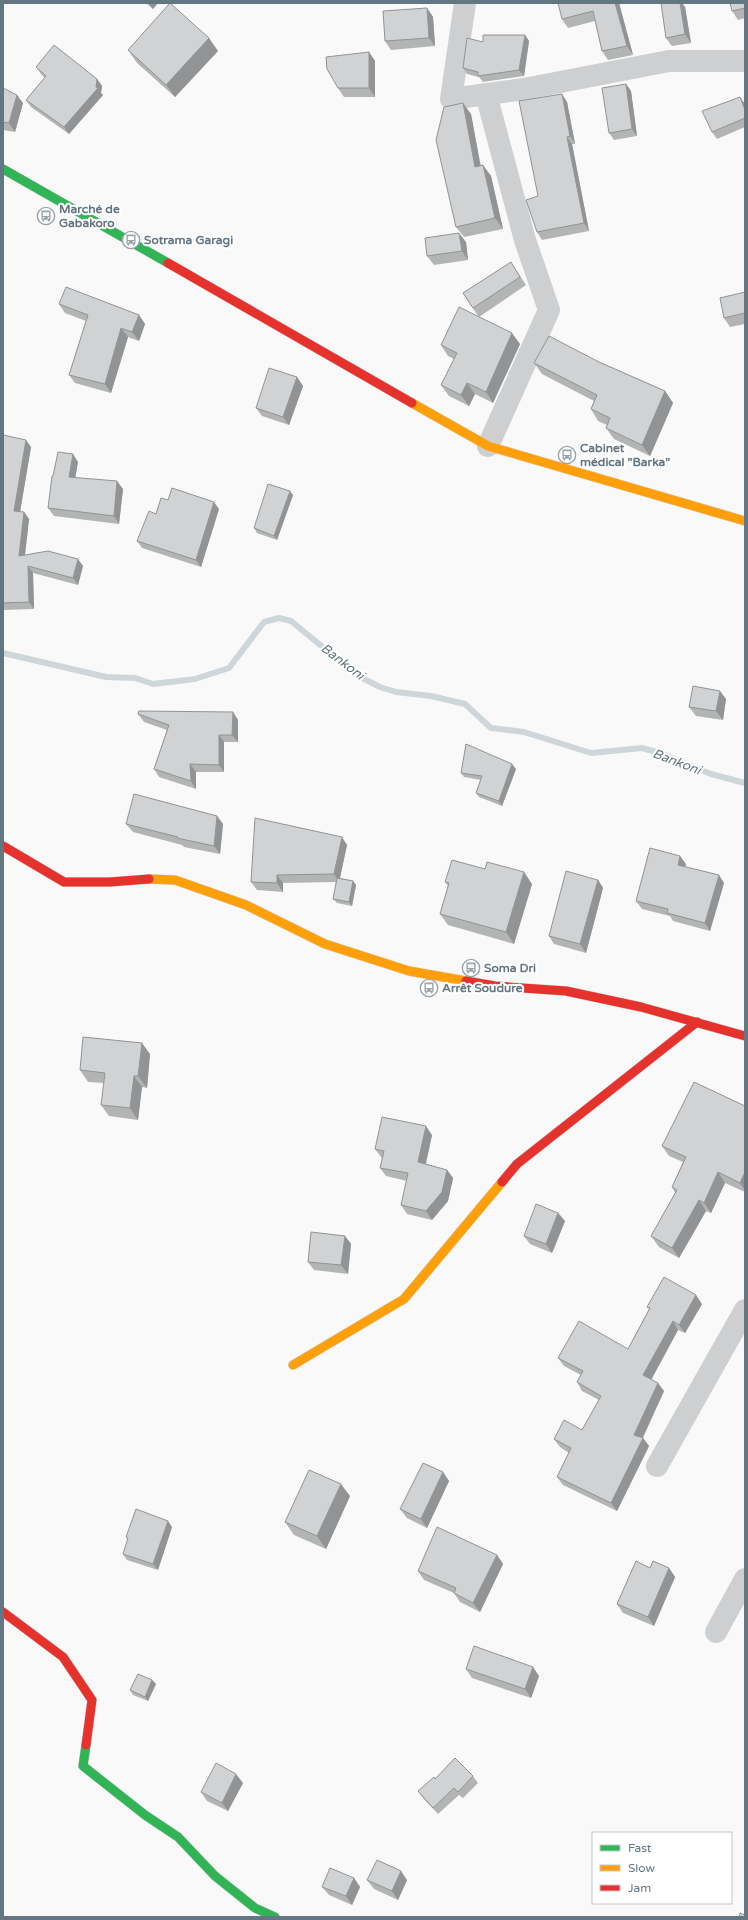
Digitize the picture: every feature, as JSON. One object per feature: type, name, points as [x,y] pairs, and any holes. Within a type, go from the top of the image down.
[{"type":"street","points":[[465,3],[451,99],[524,89],[669,61],[745,61]]},
{"type":"street","points":[[486,94],[525,240],[549,310],[488,446]]},
{"type":"street","points":[[3,170],[488,446],[745,521]]},
{"type":"street","points":[[3,846],[64,882],[110,882],[151,879],[175,880],[246,906],[325,944],[410,971],[495,986],[566,991],[641,1007],[745,1036]]},
{"type":"street","points":[[293,1365],[404,1299],[517,1164],[697,1022]]},
{"type":"street","points":[[657,1466],[745,1310]]},
{"type":"street","points":[[716,1632],[745,1579]]},
{"type":"street","points":[[3,1612],[63,1657],[92,1700],[83,1766],[145,1815],[178,1837],[215,1876],[255,1908],[275,1917]]},
{"type":"building","points":[[170,3],[209,38],[166,85],[128,50]]},
{"type":"building","points":[[558,3],[615,3],[627,46],[602,51],[593,11],[562,19]]},
{"type":"building","points":[[661,3],[680,3],[685,34],[666,38]]},
{"type":"building","points":[[730,3],[745,3],[745,8],[732,11]]},
{"type":"building","points":[[427,8],[429,38],[385,41],[383,11]]},
{"type":"building","points":[[483,35],[525,35],[519,70],[478,76],[478,72],[463,68],[467,38],[483,42]]},
{"type":"building","points":[[54,45],[97,79],[96,87],[98,88],[64,127],[26,100],[46,76],[36,67]]},
{"type":"building","points":[[369,52],[369,88],[338,88],[327,69],[326,57]]},
{"type":"building","points":[[626,84],[632,129],[609,133],[602,88]]},
{"type":"building","points":[[3,88],[17,95],[9,123],[3,122]]},
{"type":"building","points":[[562,94],[570,136],[567,137],[584,223],[537,232],[526,200],[538,196],[519,101]]},
{"type":"building","points":[[740,97],[745,110],[745,118],[712,132],[702,111]]},
{"type":"building","points":[[463,103],[475,167],[483,165],[495,218],[456,227],[436,140],[444,107]]},
{"type":"building","points":[[459,233],[462,251],[427,256],[425,238]]},
{"type":"building","points":[[511,262],[520,277],[473,308],[463,293]]},
{"type":"building","points":[[66,287],[139,315],[132,332],[121,328],[105,384],[69,375],[88,315],[59,304]]},
{"type":"building","points":[[745,292],[745,313],[724,318],[720,298]]},
{"type":"building","points":[[459,307],[512,333],[486,392],[467,383],[461,395],[441,385],[457,353],[441,345]]},
{"type":"building","points":[[549,336],[599,362],[665,391],[642,445],[606,428],[610,418],[591,409],[597,395],[534,363]]},
{"type":"building","points":[[269,368],[297,377],[283,417],[256,408]]},
{"type":"building","points":[[3,435],[26,440],[14,511],[24,512],[19,556],[48,551],[78,559],[73,578],[28,566],[29,602],[3,603]]},
{"type":"building","points":[[58,452],[73,454],[69,477],[117,481],[114,516],[48,508],[52,476]]},
{"type":"building","points":[[268,484],[290,491],[274,536],[254,528]]},
{"type":"building","points":[[172,488],[214,502],[196,560],[137,541],[149,511],[156,514],[161,498],[168,500]]},
{"type":"building","points":[[693,686],[720,691],[716,711],[689,707]]},
{"type":"building","points":[[139,711],[233,712],[232,735],[219,735],[219,765],[190,764],[191,781],[154,769],[169,725],[138,714]]},
{"type":"building","points":[[466,744],[512,764],[499,801],[476,793],[482,776],[461,773]]},
{"type":"building","points":[[134,794],[217,816],[214,846],[177,838],[178,837],[126,824]]},
{"type":"building","points":[[255,818],[342,837],[334,874],[277,875],[277,883],[251,882]]},
{"type":"building","points":[[650,848],[680,856],[678,865],[719,875],[705,923],[667,913],[668,909],[636,901]]},
{"type":"building","points":[[452,860],[485,869],[487,862],[524,872],[506,932],[440,914],[449,883],[445,882]]},
{"type":"building","points":[[566,871],[598,880],[580,944],[549,936]]},
{"type":"building","points":[[337,878],[353,881],[349,902],[333,899]]},
{"type":"building","points":[[83,1037],[142,1043],[138,1076],[134,1076],[130,1108],[101,1105],[105,1073],[80,1070]]},
{"type":"building","points":[[694,1082],[745,1106],[745,1172],[740,1183],[718,1172],[704,1203],[699,1200],[672,1248],[651,1236],[677,1190],[672,1187],[686,1157],[662,1146]]},
{"type":"building","points":[[382,1117],[426,1126],[418,1162],[447,1170],[442,1192],[426,1211],[401,1205],[408,1173],[380,1168],[384,1151],[375,1149]]},
{"type":"building","points":[[536,1204],[558,1213],[546,1244],[524,1236]]},
{"type":"building","points":[[311,1232],[345,1236],[341,1265],[308,1262]]},
{"type":"building","points":[[664,1277],[696,1295],[679,1325],[673,1321],[643,1375],[658,1383],[634,1435],[643,1438],[611,1503],[557,1477],[571,1448],[554,1439],[564,1420],[582,1430],[601,1396],[577,1382],[583,1371],[558,1358],[579,1321],[628,1349],[650,1308],[647,1307]]},
{"type":"building","points":[[423,1463],[443,1472],[421,1519],[400,1509]]},
{"type":"building","points":[[309,1470],[341,1484],[317,1536],[285,1522]]},
{"type":"building","points":[[136,1509],[168,1521],[153,1564],[123,1554],[128,1538],[126,1537]]},
{"type":"building","points":[[437,1527],[497,1555],[473,1603],[454,1593],[456,1588],[418,1571]]},
{"type":"building","points":[[636,1561],[650,1568],[653,1561],[669,1568],[648,1617],[617,1604]]},
{"type":"building","points":[[474,1646],[533,1667],[525,1689],[466,1669]]},
{"type":"building","points":[[138,1674],[152,1680],[145,1697],[130,1690]]},
{"type":"building","points":[[455,1758],[473,1776],[458,1792],[454,1788],[433,1808],[418,1791],[434,1777],[435,1779]]},
{"type":"building","points":[[216,1763],[236,1774],[222,1803],[201,1792]]},
{"type":"building","points":[[377,1860],[401,1871],[392,1891],[367,1880]]},
{"type":"building","points":[[330,1868],[354,1878],[346,1896],[322,1887]]},
{"type":"building","points":[[740,1913],[745,1915],[745,1917],[739,1917]]},
{"type":"waterway","name":"Bankoni","points":[[3,653],[106,677],[135,678],[153,684],[195,679],[229,668],[264,622],[279,618],[291,621],[358,676],[380,687],[396,692],[431,696],[465,704],[491,728],[524,732],[591,753],[642,748],[660,753],[711,774],[745,783]]},
{"type":"traffic: fast","points":[[3,169],[168,263]]},
{"type":"traffic: fast","points":[[86,1745],[83,1766],[145,1815],[178,1837],[215,1876],[255,1908],[275,1917]]},
{"type":"traffic: slow","points":[[412,403],[488,446],[745,521]]},
{"type":"traffic: slow","points":[[149,879],[175,880],[246,905],[325,944],[409,971],[466,981]]},
{"type":"traffic: slow","points":[[293,1365],[404,1299],[502,1182]]},
{"type":"traffic: jam","points":[[168,263],[412,403]]},
{"type":"traffic: jam","points":[[3,846],[64,882],[110,882],[149,879]]},
{"type":"traffic: jam","points":[[466,981],[495,986],[566,991],[641,1007],[745,1036]]},
{"type":"traffic: jam","points":[[502,1182],[517,1164],[697,1022]]},
{"type":"traffic: jam","points":[[3,1612],[63,1657],[92,1700],[86,1745]]},
{"type":"place","name":"Marché de Gabakoro","points":[[46,216]]},
{"type":"place","name":"Sotrama Garagi","points":[[131,240]]},
{"type":"place","name":"Cabinet médical \"Barka\"","points":[[567,455]]},
{"type":"place","name":"Soma Dri","points":[[471,968]]},
{"type":"place","name":"Arrêt Soudure","points":[[429,988]]}]
